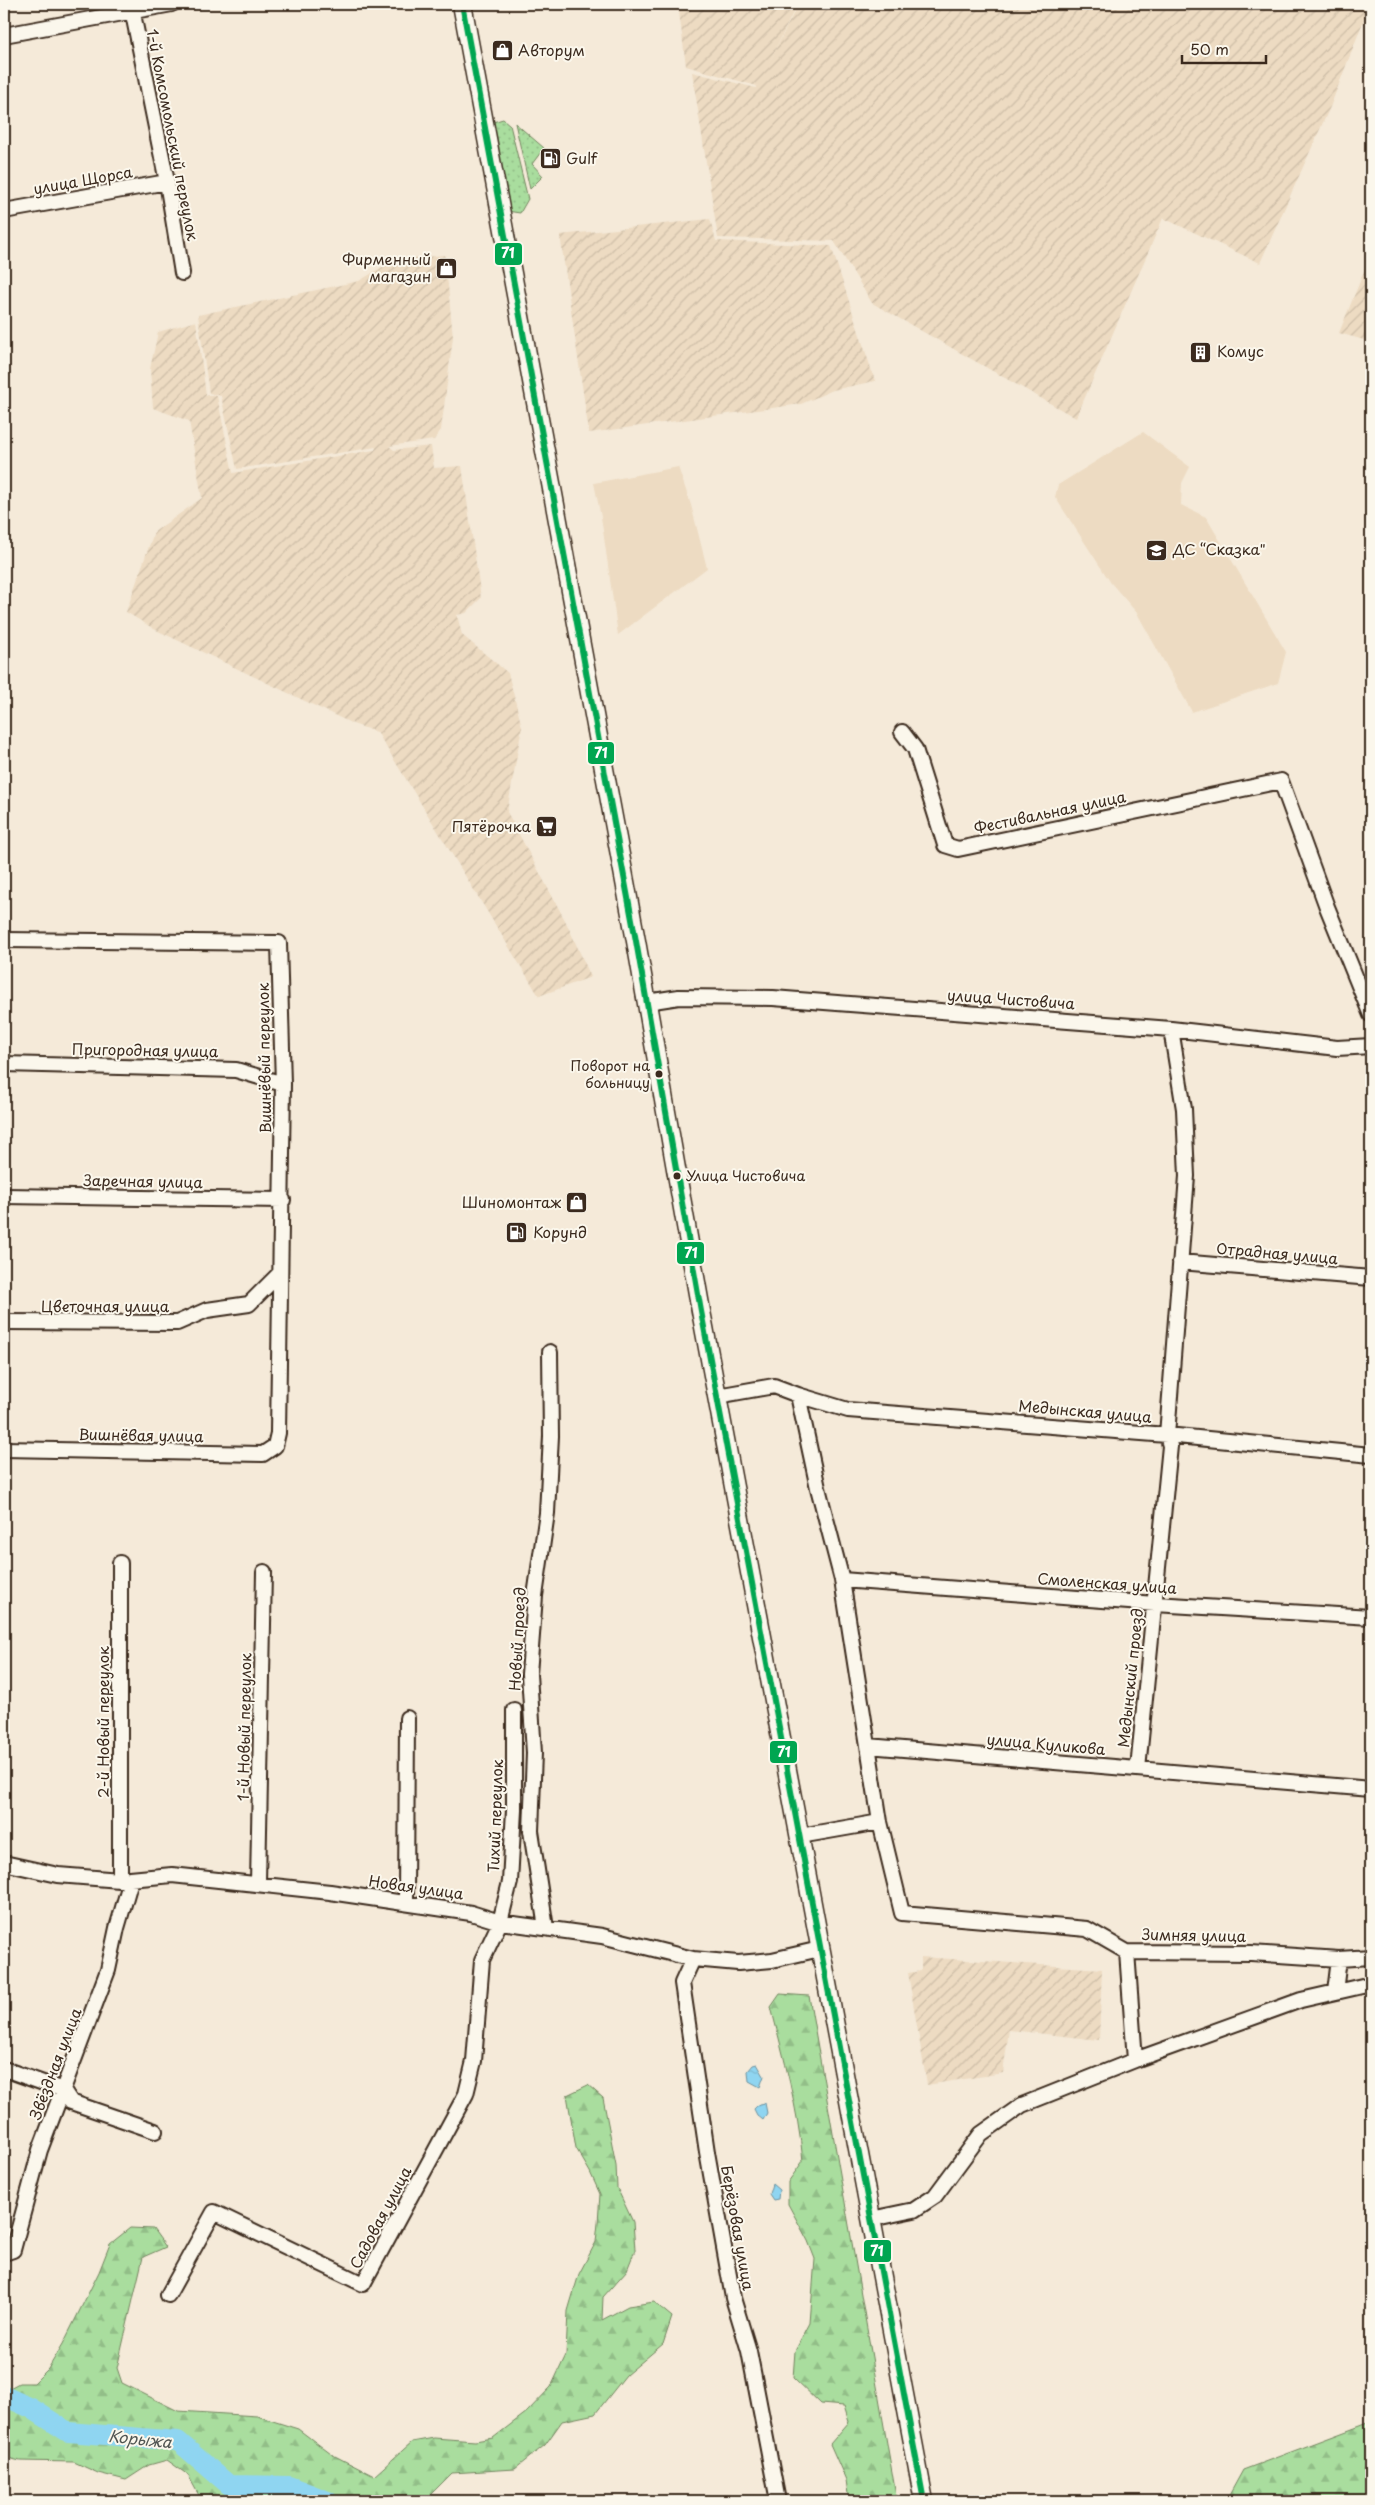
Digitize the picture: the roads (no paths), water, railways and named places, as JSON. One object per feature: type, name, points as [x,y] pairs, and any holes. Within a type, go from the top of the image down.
[{"type":"main road","points":[[462,4],[647,1002],[717,1396],[924,2501]]},
{"type":"street","points":[[4,35],[131,7],[172,4]]},
{"type":"street","name":"1-й Комсомольский переулок","points":[[131,7],[167,182],[182,273]]},
{"type":"street","name":"улица Щорса","points":[[4,211],[167,182]]},
{"type":"street","name":"Фестивальная улица","points":[[902,732],[915,749],[945,845],[958,849],[1281,781],[1327,907],[1371,1015]]},
{"type":"street","name":"Вишнёвый переулок","points":[[4,940],[278,943],[283,1084],[283,1200],[278,1433],[275,1446]]},
{"type":"street","name":"улица Чистовича","points":[[647,1002],[679,997],[773,998],[1171,1029],[1337,1048],[1371,1046]]},
{"type":"street","name":"Медынский проезд","points":[[1138,1769],[1170,1446],[1167,1435],[1187,1176],[1184,1109],[1171,1029]]},
{"type":"street","name":"Пригородная улица","points":[[4,1064],[236,1070],[283,1084]]},
{"type":"street","name":"Заречная улица","points":[[4,1196],[283,1200]]},
{"type":"street","name":"Отрадная улица","points":[[1180,1262],[1371,1278]]},
{"type":"street","name":"Цветочная улица","points":[[4,1322],[177,1323],[207,1310],[249,1304],[280,1273]]},
{"type":"street","name":"Новый проезд","points":[[546,1928],[530,1831],[534,1753],[529,1674],[535,1596],[547,1503],[551,1436],[550,1352]]},
{"type":"street","name":"Медынская улица","points":[[717,1396],[774,1386],[848,1410],[1167,1435],[1371,1455]]},
{"type":"street","points":[[798,1395],[818,1488],[842,1580],[880,1822],[800,1836]]},
{"type":"street","name":"Вишнёвая улица","points":[[4,1449],[263,1454],[275,1446]]},
{"type":"street","name":"2-й Новый переулок","points":[[120,1563],[126,1880]]},
{"type":"street","name":"1-й Новый переулок","points":[[258,1883],[264,1572]]},
{"type":"street","name":"Смоленская улица","points":[[842,1580],[1155,1604],[1371,1618]]},
{"type":"street","name":"Тихий переулок","points":[[500,1922],[510,1882],[513,1846],[514,1710]]},
{"type":"street","points":[[406,1904],[407,1718]]},
{"type":"street","name":"улица Куликова","points":[[868,1746],[1371,1790]]},
{"type":"street","name":"Зимняя улица","points":[[880,1822],[902,1913],[1087,1929],[1127,1952],[1251,1953],[1339,1959],[1371,1957]]},
{"type":"street","name":"Новая улица","points":[[4,1864],[58,1875],[126,1880],[172,1875],[258,1883],[471,1913],[500,1922],[602,1936],[693,1959],[738,1964],[772,1960],[820,1949]]},
{"type":"street","name":"Звёздная улица","points":[[4,2252],[13,2250],[40,2150],[108,1970],[126,1880]]},
{"type":"street","name":"Садовая улица","points":[[168,2295],[214,2212],[363,2284],[470,2086],[474,2062],[480,1968],[487,1945],[500,1922]]},
{"type":"street","points":[[1127,1952],[1135,2060]]},
{"type":"street","name":"Берёзовая улица","points":[[693,1959],[682,1983],[707,2152],[733,2298],[749,2351],[778,2501]]},
{"type":"street","points":[[1335,1992],[1339,1959]]},
{"type":"street","points":[[872,2218],[914,2210],[935,2196],[981,2134],[1022,2105],[1135,2060],[1301,2000],[1371,1984]]},
{"type":"street","points":[[4,2069],[63,2090],[71,2102],[155,2131]]},
{"type":"water","points":[[757,2064],[764,2076],[760,2087],[749,2081],[748,2071],[753,2065]]},
{"type":"water","points":[[765,2103],[767,2113],[763,2120],[754,2109],[759,2104]]},
{"type":"water","points":[[772,2184],[779,2190],[778,2199],[773,2200],[769,2194]]},
{"type":"waterway","name":"Корыжа","points":[[4,2396],[31,2408],[68,2432],[178,2441],[229,2485],[289,2486],[328,2501]]},
{"type":"place","name":"Авторум","points":[[502,51]]},
{"type":"place","name":"Gulf","points":[[550,159]]},
{"type":"place","name":"Фирменный магазин","points":[[447,269]]},
{"type":"place","name":"Комус","points":[[1201,352]]},
{"type":"place","name":"ДС “Сказка\"","points":[[1157,550]]},
{"type":"place","name":"Пятёрочка","points":[[547,827]]},
{"type":"place","name":"Поворот на больницу","points":[[659,1074]]},
{"type":"place","name":"Улица Чистовича","points":[[677,1176]]},
{"type":"place","name":"Шиномонтаж","points":[[577,1203]]},
{"type":"place","name":"Корунд","points":[[517,1233]]}]
